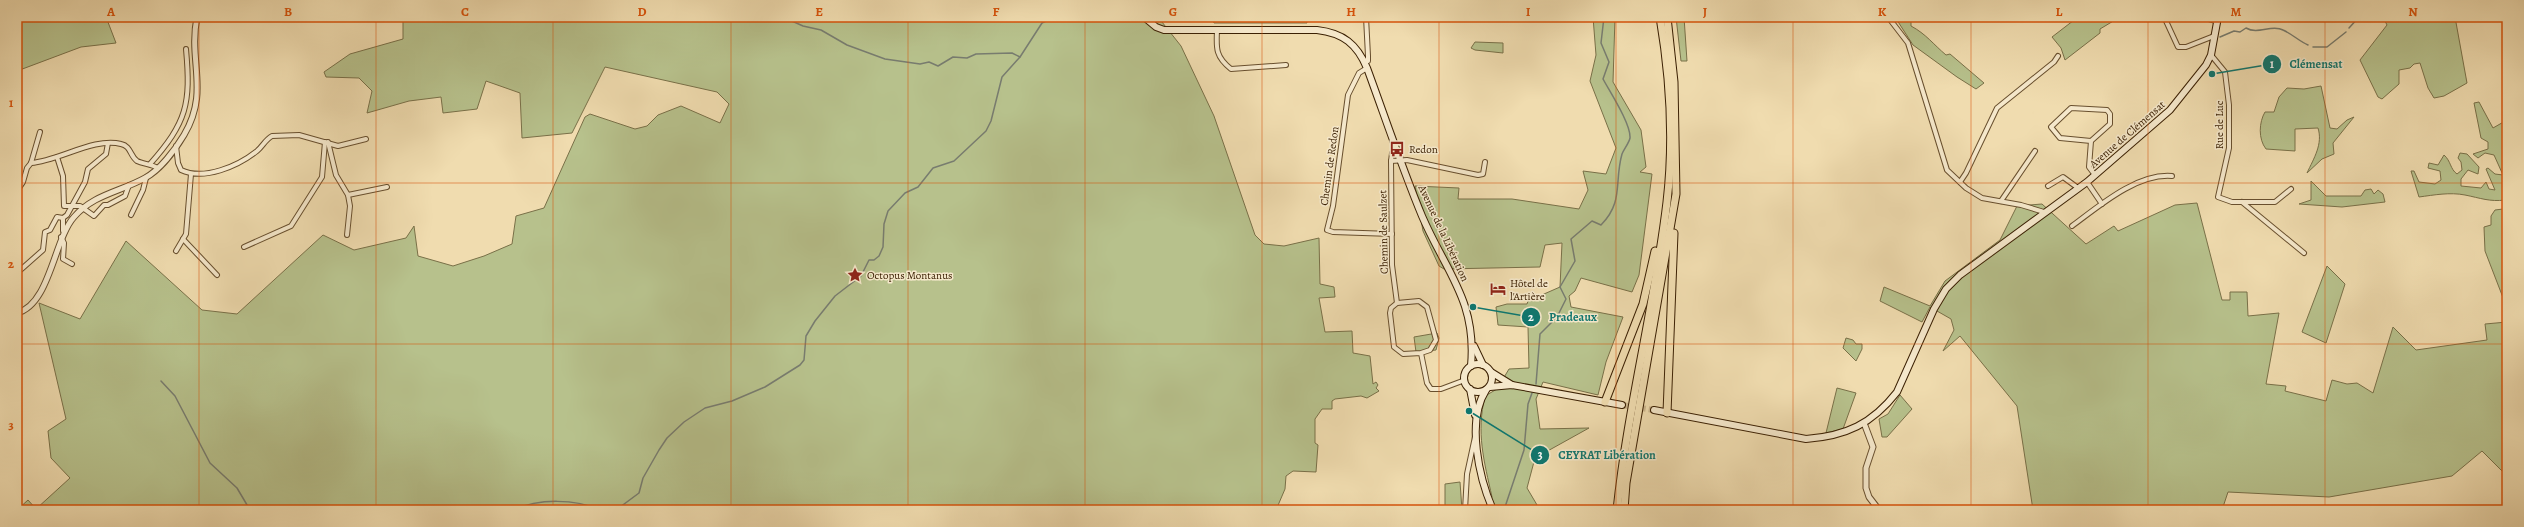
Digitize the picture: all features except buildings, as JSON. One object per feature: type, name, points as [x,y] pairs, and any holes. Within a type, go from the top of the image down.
[{"type":"highway","points":[[1617,510],[1630,419],[1667,200],[1669,138],[1668,82],[1660,17]]},
{"type":"highway","points":[[1667,17],[1674,82],[1676,194],[1667,413]]},
{"type":"highway","points":[[1624,510],[1626,483],[1676,194]]},
{"type":"highway","points":[[1605,402],[1643,304],[1667,200]]},
{"type":"main road","name":"Avenue de la Libération","points":[[1144,17],[1156,27],[1164,30],[1317,30],[1332,32],[1344,37],[1356,47],[1366,65],[1400,160],[1423,218],[1465,301],[1470,319],[1473,345],[1471,366]]},
{"type":"main road","name":"Avenue de Clémensat","points":[[1654,410],[1806,439],[1830,438],[1864,423],[1888,405],[1898,392],[1946,289],[1960,275],[2044,212],[2087,182],[2170,110],[2196,80],[2211,55],[2217,19]]},
{"type":"main road","name":"Avenue de la Libération","points":[[1473,345],[1483,365]]},
{"type":"main road","points":[[1493,510],[1482,477],[1476,435],[1476,421],[1470,389],[1464,380],[1465,375],[1471,366],[1483,365],[1491,372],[1512,385]]},
{"type":"main road","points":[[1476,421],[1480,402],[1492,382],[1491,372]]},
{"type":"main road","points":[[1470,389],[1476,392],[1488,388],[1512,385],[1622,405]]},
{"type":"street","points":[[63,231],[84,207],[108,192],[146,178],[158,168],[184,135],[198,99],[194,38],[197,17]]},
{"type":"street","points":[[1366,17],[1368,56],[1366,65]]},
{"type":"street","points":[[1888,17],[1908,43],[1946,170],[1982,198],[2001,201],[2044,212]]},
{"type":"street","points":[[2171,17],[2166,21],[2178,47],[2182,48],[2214,36]]},
{"type":"street","points":[[2202,17],[2217,19]]},
{"type":"street","points":[[1217,31],[1216,45],[1220,61],[1231,69],[1286,65]]},
{"type":"street","points":[[150,164],[174,135],[184,111],[189,87],[186,49]]},
{"type":"street","name":"Rue de Luc","points":[[2211,55],[2225,72],[2229,105],[2229,148],[2218,197],[2224,201],[2275,202],[2291,188]]},
{"type":"street","points":[[1960,182],[1966,173],[1997,108],[2054,62],[2058,56]]},
{"type":"street","name":"Chemin de Redon","points":[[1366,65],[1355,79],[1348,95],[1333,206],[1327,230],[1333,232],[1392,234]]},
{"type":"street","points":[[2091,141],[2060,138],[2051,127],[2071,108],[2107,110],[2110,114],[2110,124],[2091,141],[2089,167],[2095,175]]},
{"type":"street","points":[[17,191],[23,182],[27,168],[31,163],[40,132]]},
{"type":"street","points":[[176,146],[178,163],[181,170],[190,174],[218,171],[238,163],[256,152],[272,136],[299,135],[338,146],[366,139]]},
{"type":"street","points":[[327,142],[336,175],[348,195],[350,221],[347,235]]},
{"type":"street","points":[[244,246],[291,226],[322,177],[327,142]]},
{"type":"street","points":[[31,163],[108,143],[126,145],[138,161],[158,168]]},
{"type":"street","points":[[17,313],[28,308],[37,297],[55,258],[63,231],[63,218],[73,206],[85,182],[88,169],[106,154],[108,143]]},
{"type":"street","name":"Chemin de Saulzet","points":[[1397,150],[1392,153],[1391,161],[1392,265],[1398,303]]},
{"type":"street","points":[[2001,201],[2035,151]]},
{"type":"street","points":[[57,157],[63,176],[64,206],[84,207],[94,216],[104,205],[108,205],[126,196],[129,185]]},
{"type":"street","points":[[1391,161],[1400,160],[1438,165],[1478,175],[1483,174],[1485,162]]},
{"type":"street","points":[[176,251],[184,239],[190,174]]},
{"type":"street","points":[[2072,226],[2102,204],[2146,180],[2161,175],[2172,176]]},
{"type":"street","points":[[2048,186],[2063,177],[2078,188]]},
{"type":"street","points":[[131,215],[143,190],[146,178]]},
{"type":"street","points":[[2087,182],[2102,204]]},
{"type":"street","points":[[348,195],[387,187]]},
{"type":"street","points":[[2242,202],[2304,253]]},
{"type":"street","points":[[17,273],[43,250],[45,232],[50,230],[56,217],[63,218]]},
{"type":"street","points":[[61,237],[64,243],[63,259],[72,264]]},
{"type":"street","points":[[184,239],[217,276]]},
{"type":"street","points":[[1419,301],[1427,307],[1436,340],[1430,350],[1421,353],[1403,354],[1394,347],[1390,313],[1391,308],[1398,303],[1419,301]]},
{"type":"street","points":[[1421,353],[1427,383],[1432,389],[1441,389],[1464,380]]},
{"type":"street","points":[[1864,423],[1872,447],[1866,468],[1866,488],[1869,496],[1879,510]]},
{"type":"street","points":[[1465,510],[1470,452],[1476,435]]},
{"type":"green space","points":[[17,17],[106,17],[116,43],[81,47],[17,71]]},
{"type":"green space","points":[[403,17],[1158,17],[1181,46],[1214,116],[1255,235],[1264,244],[1284,246],[1319,238],[1320,284],[1334,287],[1335,297],[1319,298],[1325,332],[1352,331],[1353,353],[1370,356],[1373,384],[1376,382],[1378,385],[1376,388],[1379,391],[1367,398],[1361,396],[1335,399],[1332,401],[1332,409],[1322,409],[1315,419],[1315,443],[1318,445],[1316,472],[1293,471],[1286,476],[1285,489],[1276,510],[17,510],[28,500],[36,509],[70,478],[51,458],[48,431],[66,419],[39,303],[80,319],[126,241],[202,310],[237,314],[323,235],[354,250],[406,238],[414,226],[418,256],[453,266],[484,256],[512,244],[516,216],[544,208],[585,117],[590,114],[635,129],[647,126],[658,115],[681,106],[720,123],[729,104],[717,92],[605,67],[572,133],[522,138],[520,93],[486,81],[477,109],[443,113],[441,97],[409,101],[367,113],[372,91],[359,78],[326,77],[324,72],[350,54],[403,39]]},
{"type":"green space","points":[[1211,17],[1306,17],[1307,23],[1214,23]]},
{"type":"green space","points":[[1593,17],[1615,17],[1613,82],[1641,130],[1646,167],[1640,172],[1652,174],[1639,275],[1632,292],[1581,278],[1575,291],[1569,296],[1571,307],[1623,317],[1606,362],[1598,395],[1543,382],[1536,399],[1540,429],[1589,428],[1535,458],[1527,488],[1540,510],[1483,510],[1492,497],[1484,459],[1481,435],[1482,409],[1485,396],[1497,389],[1509,369],[1529,368],[1528,327],[1498,325],[1496,307],[1507,304],[1527,304],[1528,301],[1560,287],[1562,243],[1545,245],[1540,267],[1444,269],[1439,266],[1423,231],[1415,186],[1459,188],[1458,199],[1512,199],[1579,209],[1588,190],[1583,171],[1606,174],[1616,148],[1590,81],[1596,55]]},
{"type":"green space","points":[[1676,17],[1684,17],[1687,61],[1681,61]]},
{"type":"green space","points":[[1895,17],[1911,17],[1911,26],[1925,36],[1946,55],[1950,54],[1984,83],[1976,89],[1913,45]]},
{"type":"green space","points":[[2078,17],[2120,17],[2100,29],[2100,33],[2065,60],[2061,48],[2052,37]]},
{"type":"green space","points":[[2383,17],[2455,17],[2467,83],[2444,96],[2434,98],[2428,88],[2420,63],[2414,64],[2410,68],[2399,70],[2399,84],[2382,99],[2378,97],[2360,60],[2387,25]]},
{"type":"green space","points":[[1475,42],[1503,43],[1503,53],[1475,50],[1471,48]]},
{"type":"green space","points":[[2321,86],[2330,128],[2337,129],[2347,120],[2354,117],[2333,143],[2334,154],[2322,159],[2307,173],[2319,145],[2318,128],[2295,129],[2295,151],[2266,149],[2263,145],[2260,130],[2265,112],[2274,112],[2279,97],[2287,88],[2304,89]]},
{"type":"green space","points":[[2479,102],[2493,128],[2507,120],[2507,308],[2485,251],[2484,227],[2491,225],[2491,216],[2495,210],[2503,209],[2505,200],[2490,200],[2454,194],[2419,197],[2411,171],[2414,171],[2419,182],[2435,184],[2441,180],[2440,171],[2428,168],[2429,163],[2438,165],[2444,155],[2457,174],[2462,170],[2461,162],[2458,158],[2460,153],[2467,154],[2479,167],[2478,174],[2468,170],[2461,179],[2461,186],[2481,188],[2486,182],[2489,189],[2495,190],[2486,169],[2488,168],[2495,174],[2503,175],[2494,155],[2485,153],[2478,158],[2473,154],[2488,149],[2488,142],[2481,138],[2474,103]]},
{"type":"green space","points":[[2311,181],[2326,196],[2361,196],[2365,190],[2371,189],[2374,194],[2378,190],[2383,194],[2385,202],[2342,207],[2299,204],[2311,200]]},
{"type":"green space","points":[[2197,203],[2222,300],[2230,300],[2230,292],[2247,292],[2248,316],[2279,313],[2266,384],[2286,386],[2285,391],[2326,401],[2332,380],[2347,384],[2357,383],[2373,393],[2393,327],[2416,350],[2487,340],[2485,324],[2507,322],[2507,476],[2482,451],[2452,476],[2329,497],[2228,492],[2222,510],[2033,510],[2017,406],[1960,336],[1943,351],[1954,330],[1951,319],[1930,307],[1922,322],[1880,301],[1884,287],[1930,306],[1945,281],[2000,240],[2017,206],[2042,204],[2086,244],[2114,226],[2118,231],[2175,205]]},
{"type":"green space","points":[[2327,266],[2345,284],[2326,343],[2302,332]]},
{"type":"green space","points":[[1437,333],[1439,338],[1436,350],[1416,352],[1414,337]]},
{"type":"green space","points":[[1846,338],[1853,340],[1856,344],[1862,344],[1862,349],[1856,361],[1843,348]]},
{"type":"green space","points":[[1837,388],[1856,393],[1843,429],[1826,433]]},
{"type":"green space","points":[[1900,395],[1912,409],[1887,437],[1882,437],[1879,419],[1888,414]]},
{"type":"green space","points":[[1460,482],[1462,510],[1445,510],[1445,484]]},
{"type":"waterway","points":[[783,17],[803,26],[821,30],[847,45],[885,59],[920,64],[929,62],[938,66],[953,57],[967,58],[976,54],[1012,53],[1020,57]]},
{"type":"waterway","points":[[616,510],[639,493],[643,478],[659,450],[667,438],[684,422],[705,408],[732,401],[765,387],[800,365],[804,360],[806,336],[815,321],[835,296],[861,276],[869,260],[874,260],[879,256],[883,247],[884,224],[888,211],[905,193],[918,187],[933,168],[954,161],[986,131],[991,121],[1002,77],[1020,57],[1042,23],[1054,17]]},
{"type":"waterway","points":[[1536,384],[1540,334],[1557,317],[1566,299],[1560,287],[1575,261],[1571,239],[1592,221],[1601,225],[1613,208],[1616,200],[1622,154],[1630,138],[1624,117],[1603,79],[1609,62],[1601,43],[1604,17]]},
{"type":"waterway","points":[[2349,28],[2359,17]]},
{"type":"waterway","points":[[2220,37],[2234,31],[2240,32],[2246,28],[2251,30],[2279,28],[2308,45]]},
{"type":"waterway","points":[[2313,47],[2327,47],[2346,32]]},
{"type":"waterway","points":[[161,381],[175,396],[210,463],[237,488],[250,510]]},
{"type":"waterway","points":[[1504,510],[1524,450],[1528,404],[1532,393]]},
{"type":"waterway","points":[[515,510],[535,503],[557,501],[590,506],[600,510]]},
{"type":"tunnel","points":[[1622,405],[1654,410]]},
{"type":"place","name":"Clémensat","points":[[2212,74]]},
{"type":"place","name":"Redon","points":[[1397,149]]},
{"type":"place","name":"Octopus Montanus","points":[[855,275]]},
{"type":"place","name":"Hôtel de l'Artière","points":[[1498,289]]},
{"type":"place","name":"Pradeaux","points":[[1473,307]]},
{"type":"place","name":"CEYRAT Libération","points":[[1469,411]]}]
